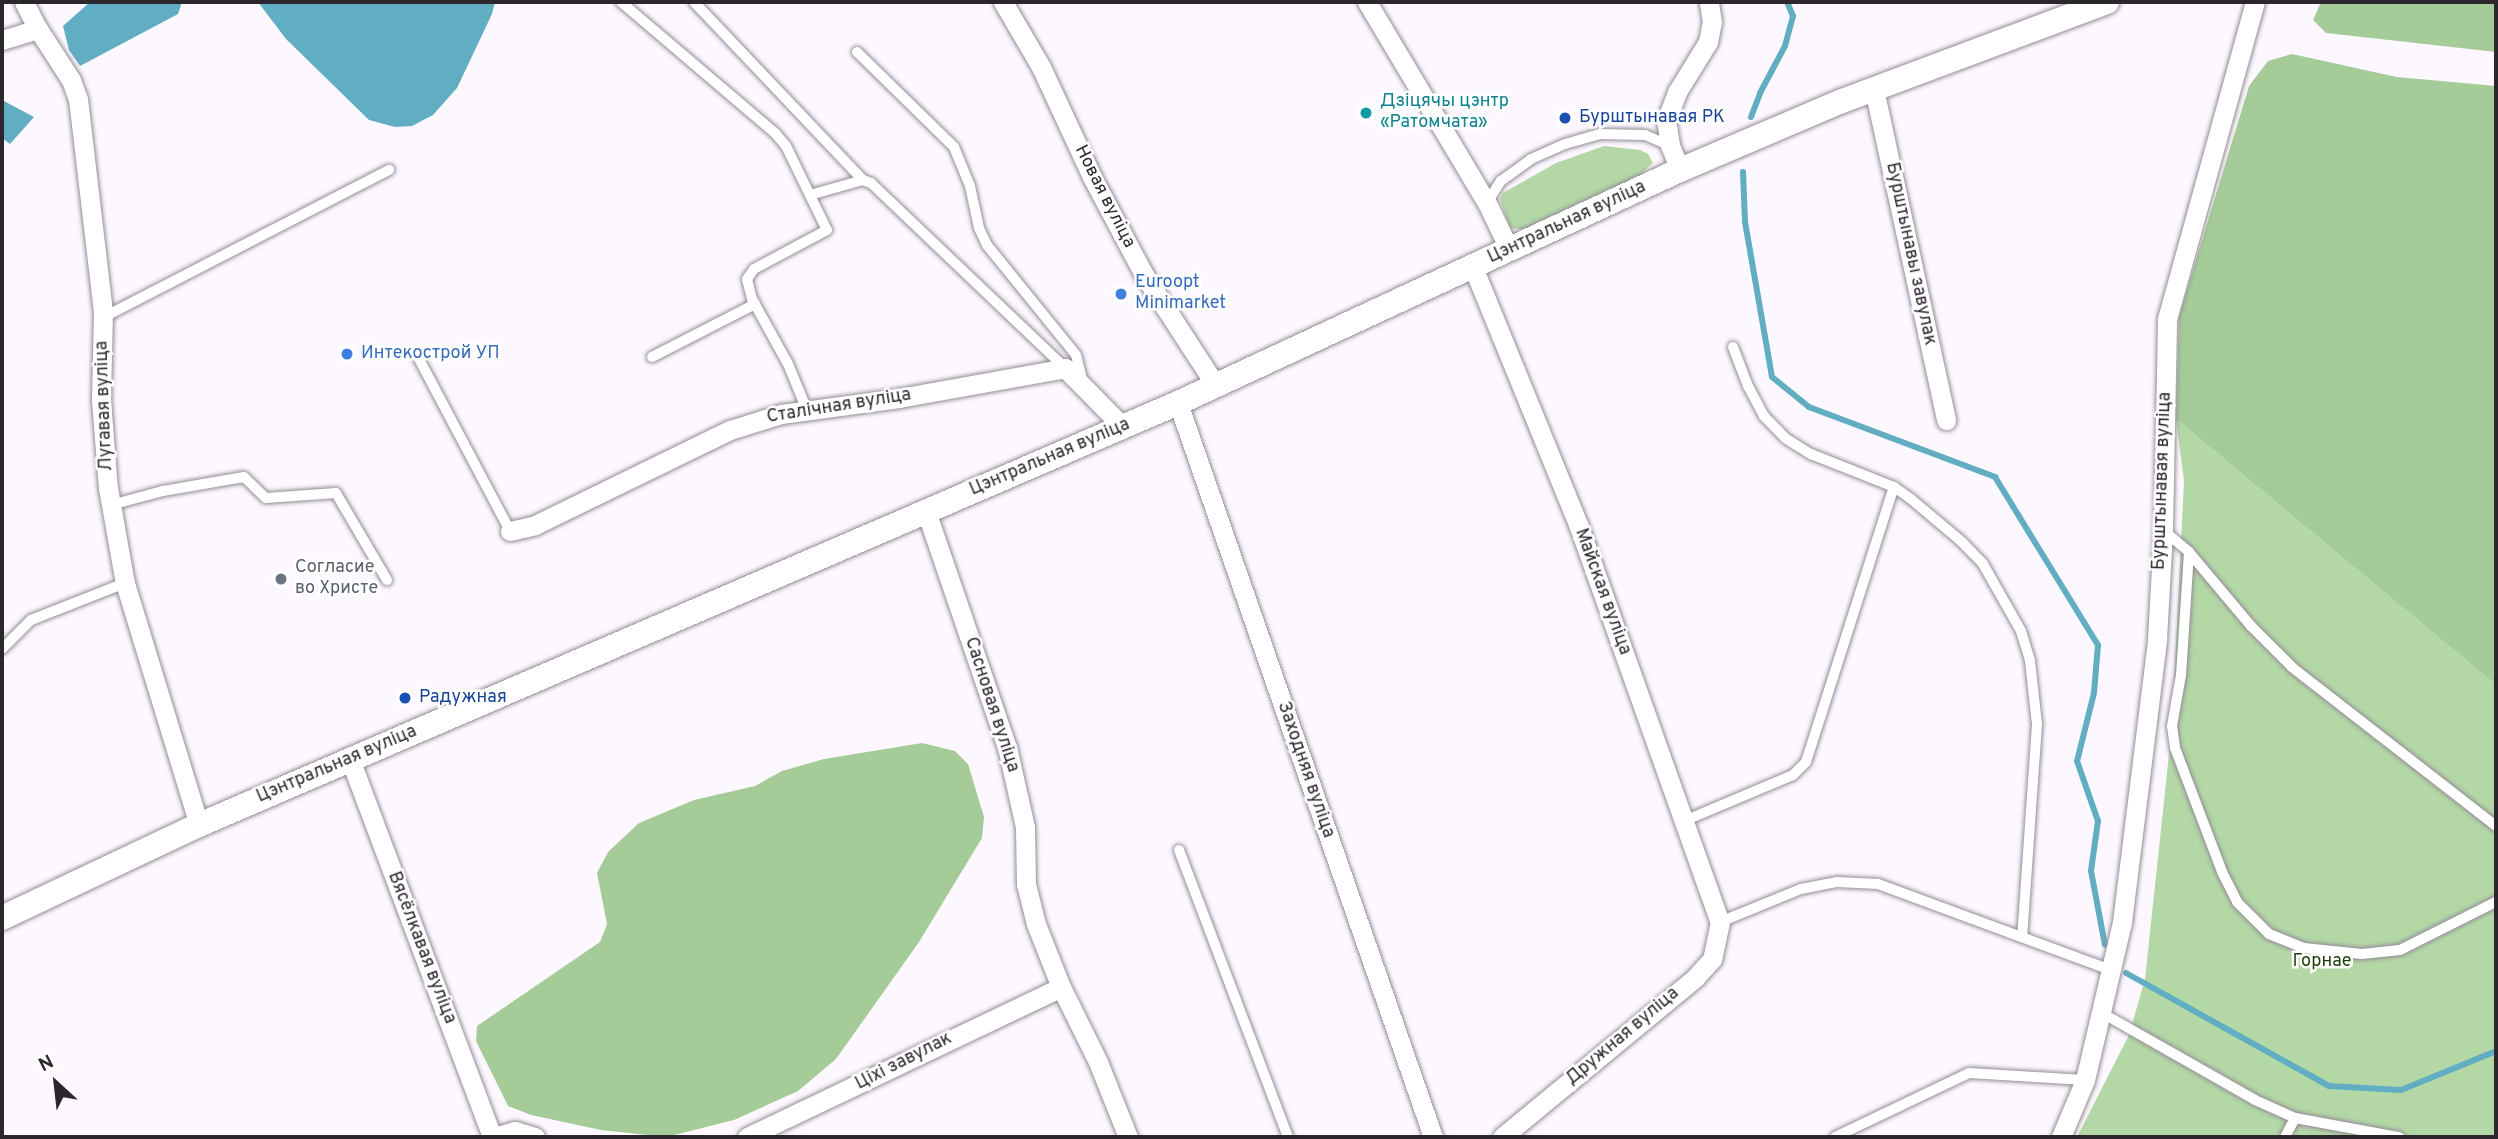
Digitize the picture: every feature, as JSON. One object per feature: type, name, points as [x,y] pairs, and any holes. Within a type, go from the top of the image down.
[{"type":"street","name":"Лугавая вуліца","points":[[24,2],[71,80],[78,99],[103,317],[102,431],[111,505],[125,583],[199,825]]},
{"type":"street","name":"Новая вуліца","points":[[1003,2],[1035,55],[1092,177],[1144,275],[1216,386]]},
{"type":"street","points":[[1367,2],[1487,203],[1509,249]]},
{"type":"street","points":[[1680,170],[1670,145],[1666,121],[1677,92],[1708,43],[1712,22],[1709,2]]},
{"type":"street","name":"Цэнтральная вуліца","points":[[2,918],[199,825],[1178,403],[1680,170],[1874,89],[2103,2]]},
{"type":"street","name":"Бурштынавая вуліца","points":[[2060,1137],[2085,1080],[2122,922],[2157,639],[2163,530],[2167,319],[2255,2]]},
{"type":"street","points":[[2,40],[38,29]]},
{"type":"street","name":"Бурштынавы завулак","points":[[1874,89],[1946,420]]},
{"type":"street","name":"Майская вуліца","points":[[1473,267],[1578,524],[1720,922]]},
{"type":"street","points":[[1065,368],[1122,427]]},
{"type":"street","name":"Сталічная вуліца","points":[[510,531],[535,525],[730,430],[781,414],[899,398],[1065,368]]},
{"type":"street","name":"Заходняя вуліца","points":[[1178,403],[1433,1137]]},
{"type":"street","name":"Сасновая вуліца","points":[[926,511],[1007,747],[1025,827],[1026,884],[1036,924],[1060,987],[1098,1062],[1128,1137]]},
{"type":"street","name":"Вясёлкавая вуліца","points":[[350,759],[493,1137]]},
{"type":"street","name":"Дружная вуліца","points":[[1502,1137],[1695,978],[1712,959],[1720,922]]},
{"type":"street","name":"Ціхі завулак","points":[[747,1137],[1060,987]]},
{"type":"street","points":[[493,1137],[515,1131],[535,1137]]},
{"type":"lane","points":[[621,2],[775,133],[786,146],[827,230],[754,269],[747,279],[754,304],[788,364],[807,410]]},
{"type":"lane","points":[[694,2],[863,180],[895,205],[1065,368]]},
{"type":"lane","points":[[857,52],[954,147],[970,186],[979,228],[987,245],[1076,355],[1084,387]]},
{"type":"lane","points":[[1487,203],[1501,181],[1531,159],[1565,144],[1599,134],[1646,135],[1670,145]]},
{"type":"lane","points":[[103,317],[390,170]]},
{"type":"lane","points":[[810,195],[863,180]]},
{"type":"lane","points":[[652,357],[754,304]]},
{"type":"lane","points":[[1733,347],[1764,416],[1785,438],[1811,454],[1895,487],[1962,542],[1983,564],[2021,631],[2030,661],[2037,724],[2022,936]]},
{"type":"lane","points":[[418,357],[510,531]]},
{"type":"lane","points":[[111,505],[163,491],[244,477],[266,498],[336,493],[387,580]]},
{"type":"lane","points":[[1684,821],[1793,775],[1806,762],[1895,487]]},
{"type":"lane","points":[[2163,530],[2189,552],[2251,626],[2292,667],[2496,826]]},
{"type":"lane","points":[[2189,552],[2181,675],[2172,726],[2175,748],[2222,872],[2237,902],[2269,934],[2304,948],[2362,954],[2400,950],[2496,902]]},
{"type":"lane","points":[[2,649],[31,620],[125,583]]},
{"type":"lane","points":[[1179,850],[1288,1137]]},
{"type":"lane","points":[[1720,922],[1801,889],[1838,882],[1878,884],[1906,892],[2111,970]]},
{"type":"lane","points":[[2102,1013],[2255,1100],[2295,1118],[2399,1137]]},
{"type":"lane","points":[[1835,1137],[1969,1073],[2085,1080]]},
{"type":"lane","points":[[2285,1137],[2295,1118]]},
{"type":"green space","points":[[2321,2],[2496,2],[2496,52],[2326,33],[2313,20]]},
{"type":"green space","points":[[2292,54],[2397,77],[2496,86],[2496,685],[2176,419],[2179,316],[2249,86],[2268,61]]},
{"type":"green space","points":[[1604,146],[1640,150],[1648,154],[1653,163],[1636,178],[1527,230],[1510,228],[1500,199],[1503,193],[1556,163]]},
{"type":"green space","name":"Горнае","points":[[2176,419],[2496,685],[2496,1137],[2077,1137],[2129,1035],[2145,979],[2172,726],[2184,481]]},
{"type":"green space","points":[[922,743],[955,751],[968,764],[984,817],[982,838],[919,942],[836,1059],[798,1091],[734,1120],[666,1137],[601,1130],[531,1115],[508,1106],[476,1041],[477,1026],[600,942],[607,924],[597,873],[608,852],[639,823],[694,800],[755,786],[782,771],[824,759]]},
{"type":"water","points":[[90,2],[182,2],[178,14],[80,66],[69,50],[63,26]]},
{"type":"water","points":[[258,2],[495,2],[492,14],[457,88],[433,115],[412,126],[395,127],[369,120],[286,39]]},
{"type":"water","points":[[2,100],[34,117],[10,144],[2,138]]},
{"type":"waterway","points":[[1751,117],[1760,93],[1785,46],[1793,16],[1787,2]]},
{"type":"waterway","points":[[1743,172],[1745,222],[1772,377],[1809,407],[1995,477],[2098,645],[2094,693],[2077,761],[2098,821],[2091,871],[2105,945]]},
{"type":"waterway","points":[[2126,973],[2329,1086],[2401,1090],[2496,1051]]},
{"type":"place","name":"Дзіцячы цэнтр «Ратомчата»","points":[[1366,113]]},
{"type":"place","name":"Бурштынавая РК","points":[[1565,118]]},
{"type":"place","name":"Euroopt Minimarket","points":[[1121,294]]},
{"type":"place","name":"Интекострой УП","points":[[347,354]]},
{"type":"place","name":"Согласие во Христе","points":[[281,579]]},
{"type":"place","name":"Радужная","points":[[405,698]]}]
